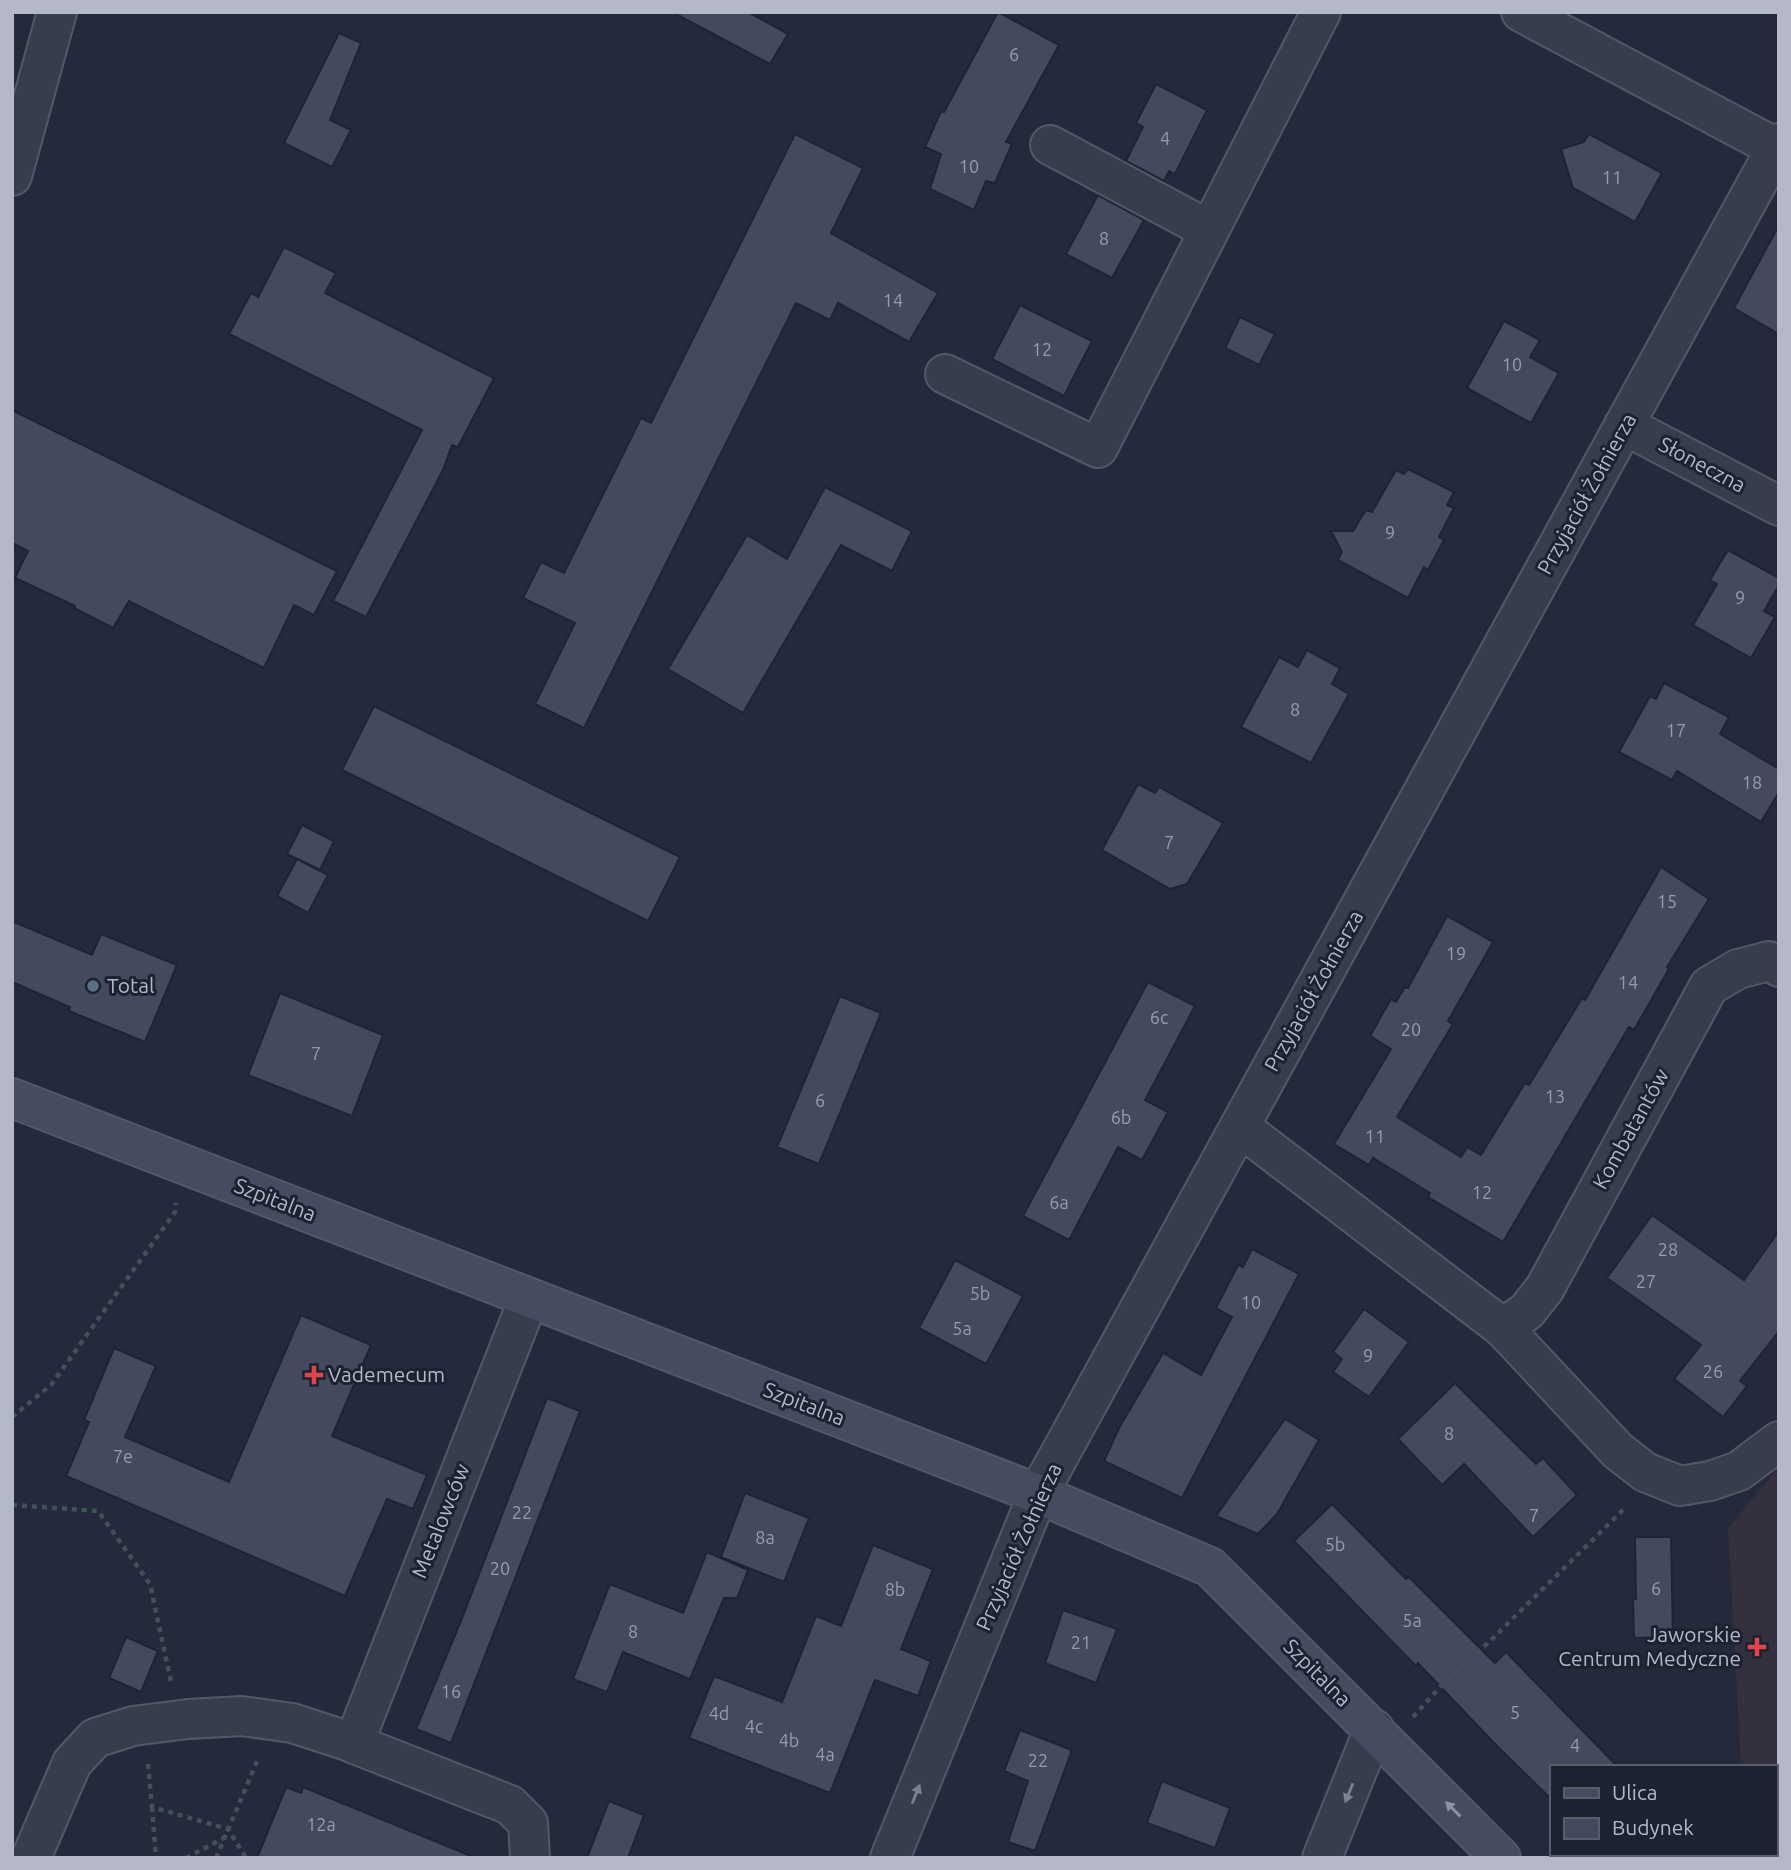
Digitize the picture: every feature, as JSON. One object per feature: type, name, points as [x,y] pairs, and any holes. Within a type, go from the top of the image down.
[{"type":"street","points":[[12,176],[57,12]]},
{"type":"street","points":[[945,374],[1098,448],[1321,12]]},
{"type":"street","points":[[1521,12],[1777,146]]},
{"type":"street","points":[[1051,145],[1209,230]]},
{"type":"street","name":"Przyjaciół Żołnierza","points":[[890,1858],[1038,1494],[1777,146]]},
{"type":"street","name":"Słoneczna","points":[[1624,425],[1779,506]]},
{"type":"street","name":"Kombatantów","points":[[1503,1328],[1527,1311],[1545,1288],[1709,986],[1738,969],[1769,961],[1779,967]]},
{"type":"street","name":"Szpitalna","points":[[12,1098],[1038,1494],[1210,1567],[1501,1858]]},
{"type":"street","points":[[1240,1127],[1503,1328],[1618,1451],[1645,1472],[1679,1486],[1710,1481],[1739,1471],[1779,1441]]},
{"type":"street","name":"Metalowców","points":[[352,1742],[529,1298]]},
{"type":"street","points":[[30,1858],[72,1763],[95,1738],[161,1723],[242,1716],[292,1723],[352,1742],[510,1805],[528,1823],[530,1858]]},
{"type":"street","points":[[1322,1858],[1381,1737]]},
{"type":"path","points":[[12,1417],[51,1385],[175,1212],[182,1164]]},
{"type":"path","points":[[1381,1737],[1492,1640],[1657,1476]]},
{"type":"path","points":[[12,1505],[98,1511],[150,1584],[161,1723],[152,1807],[156,1858]]},
{"type":"path","points":[[216,1858],[275,1720]]},
{"type":"path","points":[[152,1807],[228,1829],[246,1858]]},
{"type":"path","points":[[186,1858],[225,1838]]},
{"type":"shaded area","name":"Jaworskie Centrum Medyczne","points":[[1779,1467],[1779,1858],[1618,1858],[1777,1856],[1777,1765],[1741,1765],[1728,1528]]},
{"type":"building","points":[[672,12],[748,12],[788,34],[770,64]]},
{"type":"building","points":[[998,12],[1059,45],[1006,142],[1012,144],[995,183],[986,181],[974,210],[930,189],[941,154],[925,147],[941,111],[944,112]]},
{"type":"building","points":[[339,33],[361,43],[330,120],[351,130],[332,167],[284,143]]},
{"type":"building","points":[[1156,84],[1207,110],[1175,174],[1169,171],[1164,181],[1126,161],[1143,127],[1136,123]]},
{"type":"building","points":[[795,134],[863,168],[831,233],[938,293],[909,342],[838,303],[830,320],[796,303],[584,728],[535,704],[575,623],[523,598],[541,562],[564,573],[641,418],[651,423]]},
{"type":"building","points":[[1589,134],[1662,173],[1635,222],[1573,188],[1561,149],[1584,142]]},
{"type":"building","points":[[1098,195],[1144,220],[1112,278],[1066,254]]},
{"type":"building","points":[[1779,225],[1779,334],[1734,308]]},
{"type":"building","points":[[284,247],[336,273],[325,293],[494,378],[458,447],[452,445],[443,470],[366,617],[333,601],[422,430],[229,334],[251,293],[258,297]]},
{"type":"building","points":[[1020,305],[1092,341],[1064,396],[992,359]]},
{"type":"building","points":[[1240,317],[1275,334],[1259,365],[1225,348]]},
{"type":"building","points":[[1504,321],[1540,340],[1530,357],[1559,373],[1531,423],[1467,388]]},
{"type":"building","points":[[12,410],[337,571],[314,615],[294,605],[264,668],[129,601],[113,628],[74,608],[75,606],[15,578],[28,551],[12,543]]},
{"type":"building","points":[[1408,469],[1454,492],[1447,505],[1454,508],[1439,537],[1444,540],[1428,570],[1424,567],[1408,598],[1338,560],[1342,552],[1331,531],[1353,531],[1366,510],[1372,512],[1396,470],[1404,474]]},
{"type":"building","points":[[825,487],[912,531],[892,571],[841,545],[743,713],[668,669],[747,535],[787,559]]},
{"type":"building","points":[[1728,550],[1779,578],[1779,585],[1764,611],[1775,617],[1751,658],[1693,625],[1717,584],[1710,580]]},
{"type":"building","points":[[1307,650],[1340,668],[1332,684],[1349,694],[1311,763],[1241,727],[1279,657],[1298,667]]},
{"type":"building","points":[[1664,683],[1729,717],[1720,734],[1779,769],[1779,792],[1761,822],[1677,771],[1672,780],[1619,752],[1650,696],[1656,699]]},
{"type":"building","points":[[374,706],[680,857],[648,921],[342,770]]},
{"type":"building","points":[[1138,784],[1155,793],[1159,787],[1223,823],[1187,884],[1170,889],[1102,850]]},
{"type":"building","points":[[302,825],[334,841],[320,870],[287,854]]},
{"type":"building","points":[[297,859],[328,875],[308,913],[277,896]]},
{"type":"building","points":[[1661,867],[1709,899],[1667,967],[1669,969],[1634,1030],[1629,1027],[1503,1242],[1428,1197],[1430,1193],[1373,1158],[1369,1165],[1334,1144],[1391,1049],[1370,1036],[1391,999],[1396,1002],[1405,987],[1408,988],[1447,916],[1493,942],[1448,1021],[1453,1024],[1397,1117],[1461,1157],[1467,1147],[1481,1155],[1525,1083],[1529,1085],[1582,998],[1585,1000]]},
{"type":"building","points":[[12,921],[92,955],[101,934],[177,965],[145,1042],[69,1011],[70,1007],[12,982]]},
{"type":"building","points":[[1148,982],[1195,1006],[1145,1100],[1168,1112],[1142,1160],[1118,1147],[1069,1240],[1023,1216]]},
{"type":"building","points":[[280,993],[383,1035],[352,1116],[248,1075]]},
{"type":"building","points":[[840,996],[881,1013],[819,1164],[777,1147]]},
{"type":"building","points":[[1652,1215],[1744,1280],[1779,1231],[1779,1331],[1740,1381],[1747,1386],[1723,1417],[1674,1379],[1701,1345],[1607,1278]]},
{"type":"building","points":[[1252,1249],[1299,1274],[1182,1498],[1104,1461],[1119,1428],[1163,1353],[1201,1375],[1232,1317],[1216,1308],[1238,1265],[1243,1267]]},
{"type":"building","points":[[955,1260],[1023,1296],[986,1364],[919,1328]]},
{"type":"building","points":[[1364,1309],[1409,1342],[1369,1397],[1333,1372],[1342,1359],[1333,1352]]},
{"type":"building","points":[[301,1315],[371,1345],[332,1436],[427,1475],[413,1509],[387,1499],[345,1596],[66,1476],[89,1422],[84,1420],[114,1348],[156,1366],[125,1437],[229,1482]]},
{"type":"building","points":[[1455,1383],[1536,1464],[1543,1458],[1577,1495],[1533,1537],[1464,1464],[1442,1485],[1398,1439]]},
{"type":"building","points":[[547,1398],[580,1411],[451,1743],[416,1729]]},
{"type":"building","points":[[1285,1419],[1319,1440],[1277,1514],[1258,1534],[1216,1516]]},
{"type":"building","points":[[745,1493],[809,1518],[784,1582],[721,1557]]},
{"type":"building","points":[[1332,1504],[1495,1663],[1506,1652],[1616,1765],[1550,1765],[1550,1798],[1294,1541]]},
{"type":"building","points":[[1635,1537],[1671,1537],[1673,1637],[1634,1638]]},
{"type":"building","points":[[873,1545],[933,1569],[901,1649],[931,1661],[918,1696],[875,1680],[830,1793],[689,1738],[714,1676],[782,1702],[816,1616],[841,1626]]},
{"type":"building","points":[[707,1552],[748,1570],[737,1598],[724,1598],[690,1679],[623,1652],[607,1692],[573,1679],[610,1584],[683,1613]]},
{"type":"building","points":[[1063,1610],[1117,1629],[1096,1683],[1045,1663]]},
{"type":"building","points":[[126,1637],[158,1651],[141,1692],[109,1678]]},
{"type":"building","points":[[1020,1730],[1072,1750],[1035,1851],[1008,1842],[1028,1781],[1004,1771]]},
{"type":"building","points":[[1162,1781],[1230,1808],[1215,1848],[1147,1823]]},
{"type":"building","points":[[286,1787],[301,1793],[303,1787],[476,1858],[257,1858]]},
{"type":"building","points":[[609,1801],[644,1815],[628,1858],[587,1858]]},
{"type":"place","name":"Total","points":[[93,986]]},
{"type":"place","name":"Vademecum","points":[[314,1375]]},
{"type":"place","name":"Jaworskie Centrum Medyczne","points":[[1757,1647]]}]
